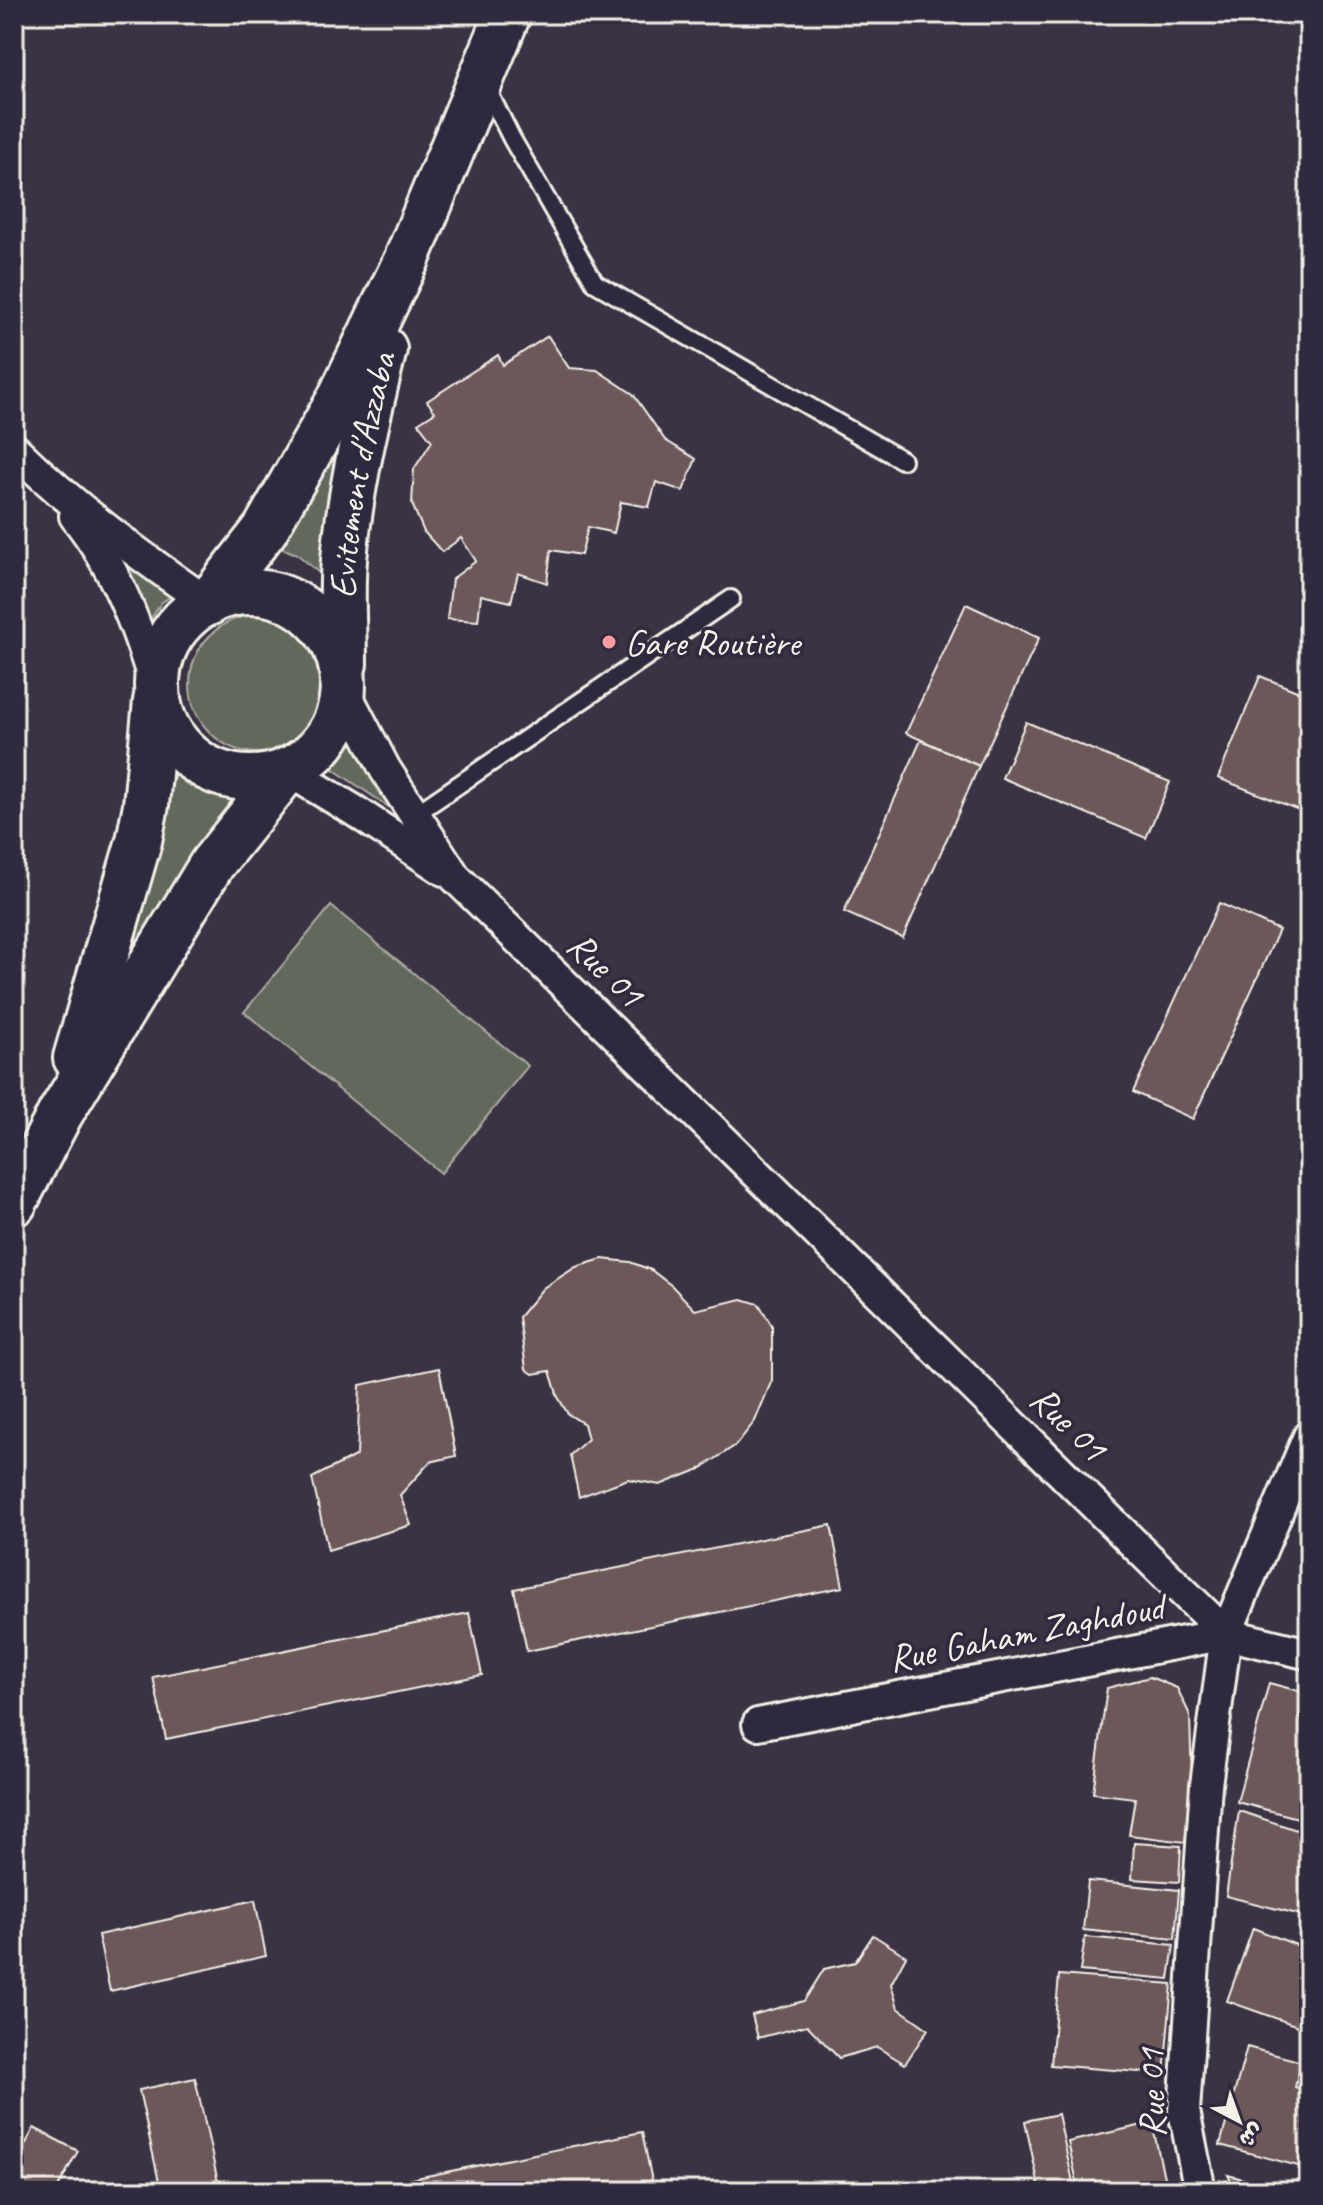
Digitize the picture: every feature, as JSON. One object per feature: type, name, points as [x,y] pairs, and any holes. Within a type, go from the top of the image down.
[{"type":"main road","name":"Evitement d'Azzaba","points":[[208,603],[265,530],[340,398],[406,261],[508,14]]},
{"type":"main road","name":"Evitement d'Azzaba","points":[[345,692],[343,563],[348,522],[368,414],[406,261]]},
{"type":"main road","points":[[60,1114],[139,841],[146,805],[160,661],[173,633],[195,611],[225,596],[251,592],[277,596],[301,608],[321,625],[334,645],[345,692],[331,731],[319,747],[304,761],[287,770],[259,778],[220,774],[187,754],[165,723],[157,692]]},
{"type":"main road","points":[[14,1203],[60,1114],[212,864],[287,770]]},
{"type":"street","points":[[14,449],[51,486],[81,523],[127,604],[157,692]]},
{"type":"street","points":[[51,486],[208,603]]},
{"type":"street","points":[[345,692],[363,731],[455,877]]},
{"type":"street","points":[[287,770],[455,877]]},
{"type":"street","name":"Rue 01","points":[[455,877],[1226,1634],[1206,1785],[1184,2111],[1200,2191]]},
{"type":"street","points":[[1226,1634],[1309,1436]]},
{"type":"street","name":"Rue Gaham Zaghdoud","points":[[758,1724],[1226,1634],[1309,1654]]},
{"type":"lane","points":[[481,77],[512,139],[595,283],[902,460]]},
{"type":"lane","points":[[414,815],[731,599]]},
{"type":"shaded area","points":[[352,412],[325,578],[297,554],[262,541]]},
{"type":"shaded area","points":[[106,548],[183,589],[162,602],[148,623]]},
{"type":"shaded area","points":[[259,615],[286,620],[308,635],[323,657],[328,684],[323,711],[308,733],[286,748],[259,753],[232,748],[210,733],[195,711],[190,684],[195,657],[210,635],[232,620]]},
{"type":"shaded area","points":[[354,741],[402,816],[330,767]]},
{"type":"shaded area","points":[[175,773],[205,789],[240,797],[130,964]]},
{"type":"shaded area","points":[[331,906],[528,1066],[441,1173],[244,1012]]},
{"type":"building","points":[[548,336],[569,368],[597,370],[633,394],[665,440],[696,459],[683,491],[656,482],[649,507],[621,502],[614,533],[588,527],[581,555],[551,550],[547,583],[518,573],[511,602],[481,595],[478,621],[447,619],[452,579],[476,561],[461,538],[442,552],[424,532],[412,504],[414,469],[432,441],[418,423],[435,412],[427,401],[498,355],[503,365]]},
{"type":"building","points":[[966,604],[1039,638],[979,766],[906,733]]},
{"type":"building","points":[[1260,676],[1309,696],[1309,814],[1218,778]]},
{"type":"building","points":[[1026,722],[1170,782],[1146,838],[1002,778]]},
{"type":"building","points":[[921,740],[979,766],[903,938],[844,912]]},
{"type":"building","points":[[1219,903],[1279,930],[1193,1119],[1133,1092]]},
{"type":"building","points":[[602,1259],[630,1262],[651,1270],[695,1310],[742,1299],[759,1304],[772,1326],[772,1380],[755,1421],[736,1445],[700,1469],[660,1485],[628,1479],[579,1497],[570,1455],[588,1439],[584,1424],[568,1414],[558,1397],[550,1371],[533,1374],[526,1369],[519,1317],[543,1288],[576,1267]]},
{"type":"building","points":[[439,1368],[456,1456],[430,1462],[400,1495],[411,1525],[328,1550],[312,1478],[357,1455],[360,1385]]},
{"type":"building","points":[[831,1525],[843,1587],[527,1651],[514,1589]]},
{"type":"building","points":[[469,1613],[482,1675],[166,1739],[153,1677]]},
{"type":"building","points":[[1150,1677],[1177,1688],[1190,1715],[1192,1786],[1185,1842],[1129,1835],[1135,1798],[1093,1793],[1107,1688]]},
{"type":"building","points":[[1269,1683],[1306,1693],[1299,1718],[1309,1721],[1309,1821],[1237,1802]]},
{"type":"building","points":[[1239,1811],[1309,1834],[1309,1917],[1226,1896]]},
{"type":"building","points":[[1134,1843],[1181,1846],[1179,1882],[1132,1879]]},
{"type":"building","points":[[1088,1881],[1179,1890],[1175,1939],[1083,1930]]},
{"type":"building","points":[[255,1900],[266,1956],[110,1991],[98,1935]]},
{"type":"building","points":[[1253,1928],[1309,1950],[1309,2030],[1227,2001]]},
{"type":"building","points":[[873,1935],[906,1956],[891,1984],[898,2008],[928,2029],[905,2064],[877,2047],[839,2058],[807,2025],[758,2038],[752,2015],[804,2001],[824,1969],[855,1962]]},
{"type":"building","points":[[1085,1937],[1174,1945],[1169,1979],[1080,1971]]},
{"type":"building","points":[[1059,1975],[1172,1984],[1164,2074],[1051,2065]]},
{"type":"building","points":[[1247,2047],[1302,2062],[1295,2087],[1309,2091],[1309,2169],[1220,2145]]},
{"type":"building","points":[[195,2078],[220,2191],[161,2191],[139,2090]]},
{"type":"building","points":[[1058,2114],[1075,2191],[1040,2191],[1025,2121]]},
{"type":"building","points":[[1152,2123],[1167,2191],[1079,2191],[1068,2142]]},
{"type":"building","points":[[34,2128],[78,2151],[56,2191],[32,2191],[14,2182],[14,2166]]},
{"type":"building","points":[[642,2132],[654,2191],[353,2191]]},
{"type":"building","points":[[1228,2175],[1287,2191],[1236,2191]]},
{"type":"place","name":"Gare Routière","points":[[609,642]]}]
